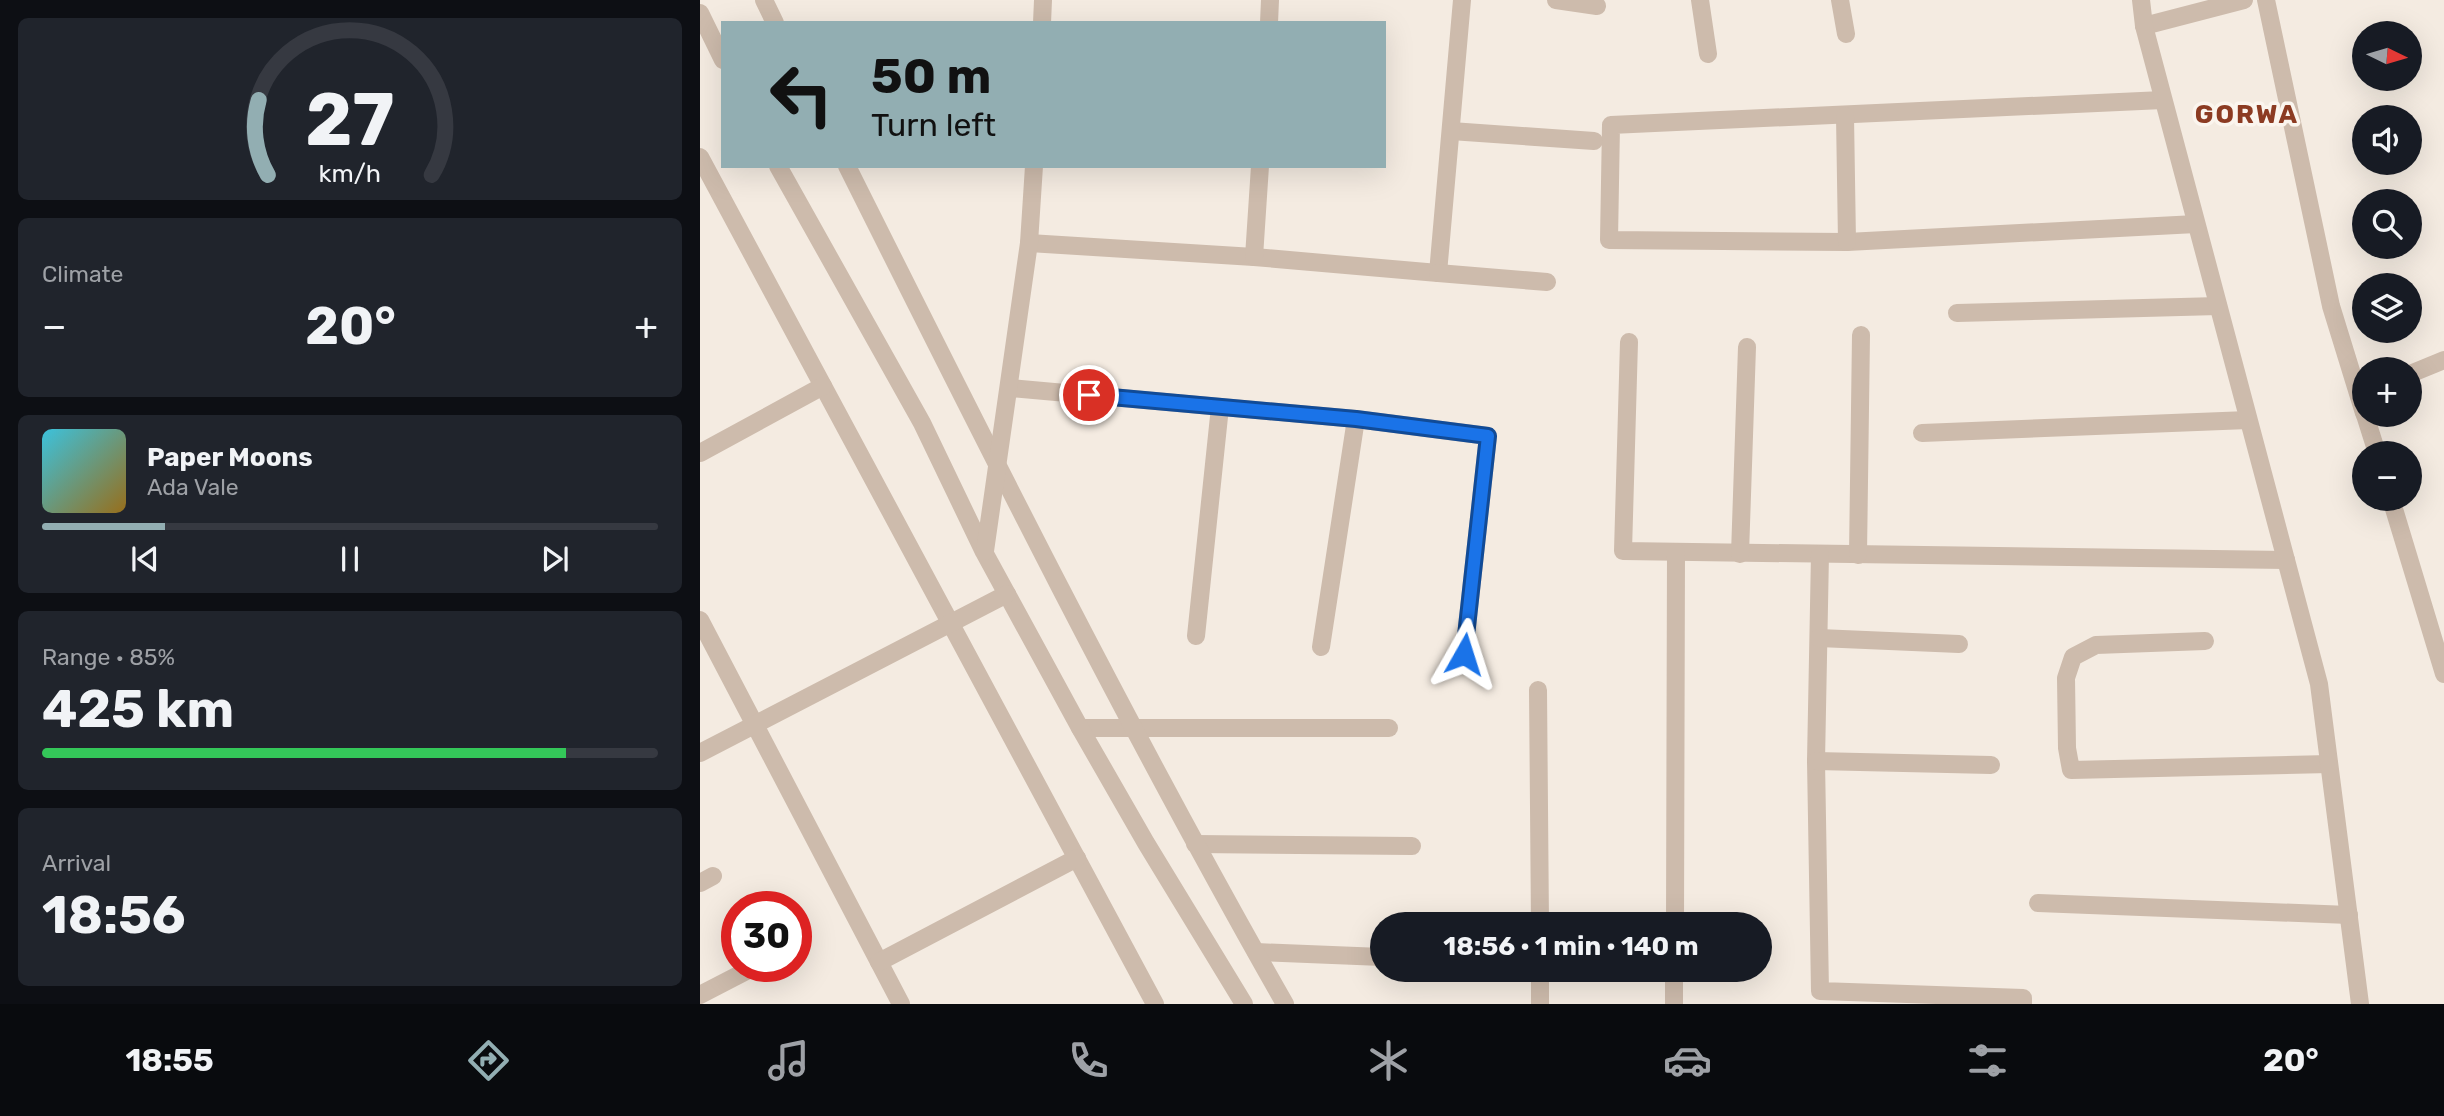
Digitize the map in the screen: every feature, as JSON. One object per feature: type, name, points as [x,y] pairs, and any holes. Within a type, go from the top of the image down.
[{"type":"street","points":[[764,0],[774,21]]},
{"type":"street","points":[[1042,21],[1043,0]]},
{"type":"street","points":[[1269,21],[1270,0]]},
{"type":"street","points":[[1438,273],[1462,0]]},
{"type":"street","points":[[1556,0],[1597,5]]},
{"type":"street","points":[[1700,0],[1707,54]]},
{"type":"street","points":[[1840,0],[1846,34]]},
{"type":"street","points":[[2141,0],[2144,26],[2163,100],[2319,684],[2361,1004]]},
{"type":"street","points":[[2144,26],[2244,0]]},
{"type":"street","points":[[2266,0],[2331,306],[2352,367]]},
{"type":"street","points":[[700,13],[721,56]]},
{"type":"street","points":[[2163,100],[1611,125],[1609,240],[1847,242],[2196,224]]},
{"type":"street","points":[[1845,116],[1847,242]]},
{"type":"street","points":[[1451,131],[1594,141]]},
{"type":"street","points":[[701,162],[1156,1004]]},
{"type":"street","points":[[779,168],[922,423],[985,552],[1080,729],[1244,1004]]},
{"type":"street","points":[[848,168],[998,467],[1195,844],[1285,1004]]},
{"type":"street","points":[[985,552],[1029,243],[1034,168]]},
{"type":"street","points":[[1254,257],[1260,168]]},
{"type":"street","points":[[1029,243],[1254,257],[1547,282]]},
{"type":"street","points":[[1957,313],[2218,306]]},
{"type":"street","points":[[1858,555],[1861,335]]},
{"type":"street","points":[[1629,342],[1623,551],[2286,561]]},
{"type":"street","points":[[1740,554],[1747,347]]},
{"type":"street","points":[[2422,369],[2444,360]]},
{"type":"street","points":[[700,453],[823,386]]},
{"type":"street","points":[[1010,388],[1356,419],[1488,436],[1464,654]]},
{"type":"street","points":[[1196,636],[1220,407]]},
{"type":"street","points":[[1321,647],[1356,419]]},
{"type":"street","points":[[1922,433],[2248,420]]},
{"type":"street","points":[[2394,511],[2444,674]]},
{"type":"street","points":[[1675,912],[1676,552]]},
{"type":"street","points":[[1820,554],[1816,761],[1820,991],[2023,998],[2023,1004]]},
{"type":"street","points":[[700,753],[1007,594]]},
{"type":"street","points":[[700,620],[901,1004]]},
{"type":"street","points":[[1819,638],[1959,644]]},
{"type":"street","points":[[2205,641],[2096,645],[2073,657],[2066,678],[2067,748],[2071,769],[2329,764]]},
{"type":"street","points":[[1538,690],[1540,912]]},
{"type":"street","points":[[1080,729],[1389,728]]},
{"type":"street","points":[[1816,761],[1991,765]]},
{"type":"street","points":[[1195,844],[1412,846]]},
{"type":"street","points":[[879,962],[1077,858]]},
{"type":"street","points":[[2038,903],[2349,915]]},
{"type":"street","points":[[1256,952],[1370,957]]},
{"type":"street","points":[[700,995],[725,982]]},
{"type":"street","points":[[1540,982],[1540,1004]]},
{"type":"street","points":[[1674,982],[1674,1004]]},
{"type":"district","name":"GORWA","points":[[2247,114]]},
{"type":"route","points":[[1089,395],[1356,419],[1488,436],[1464,654]]}]
